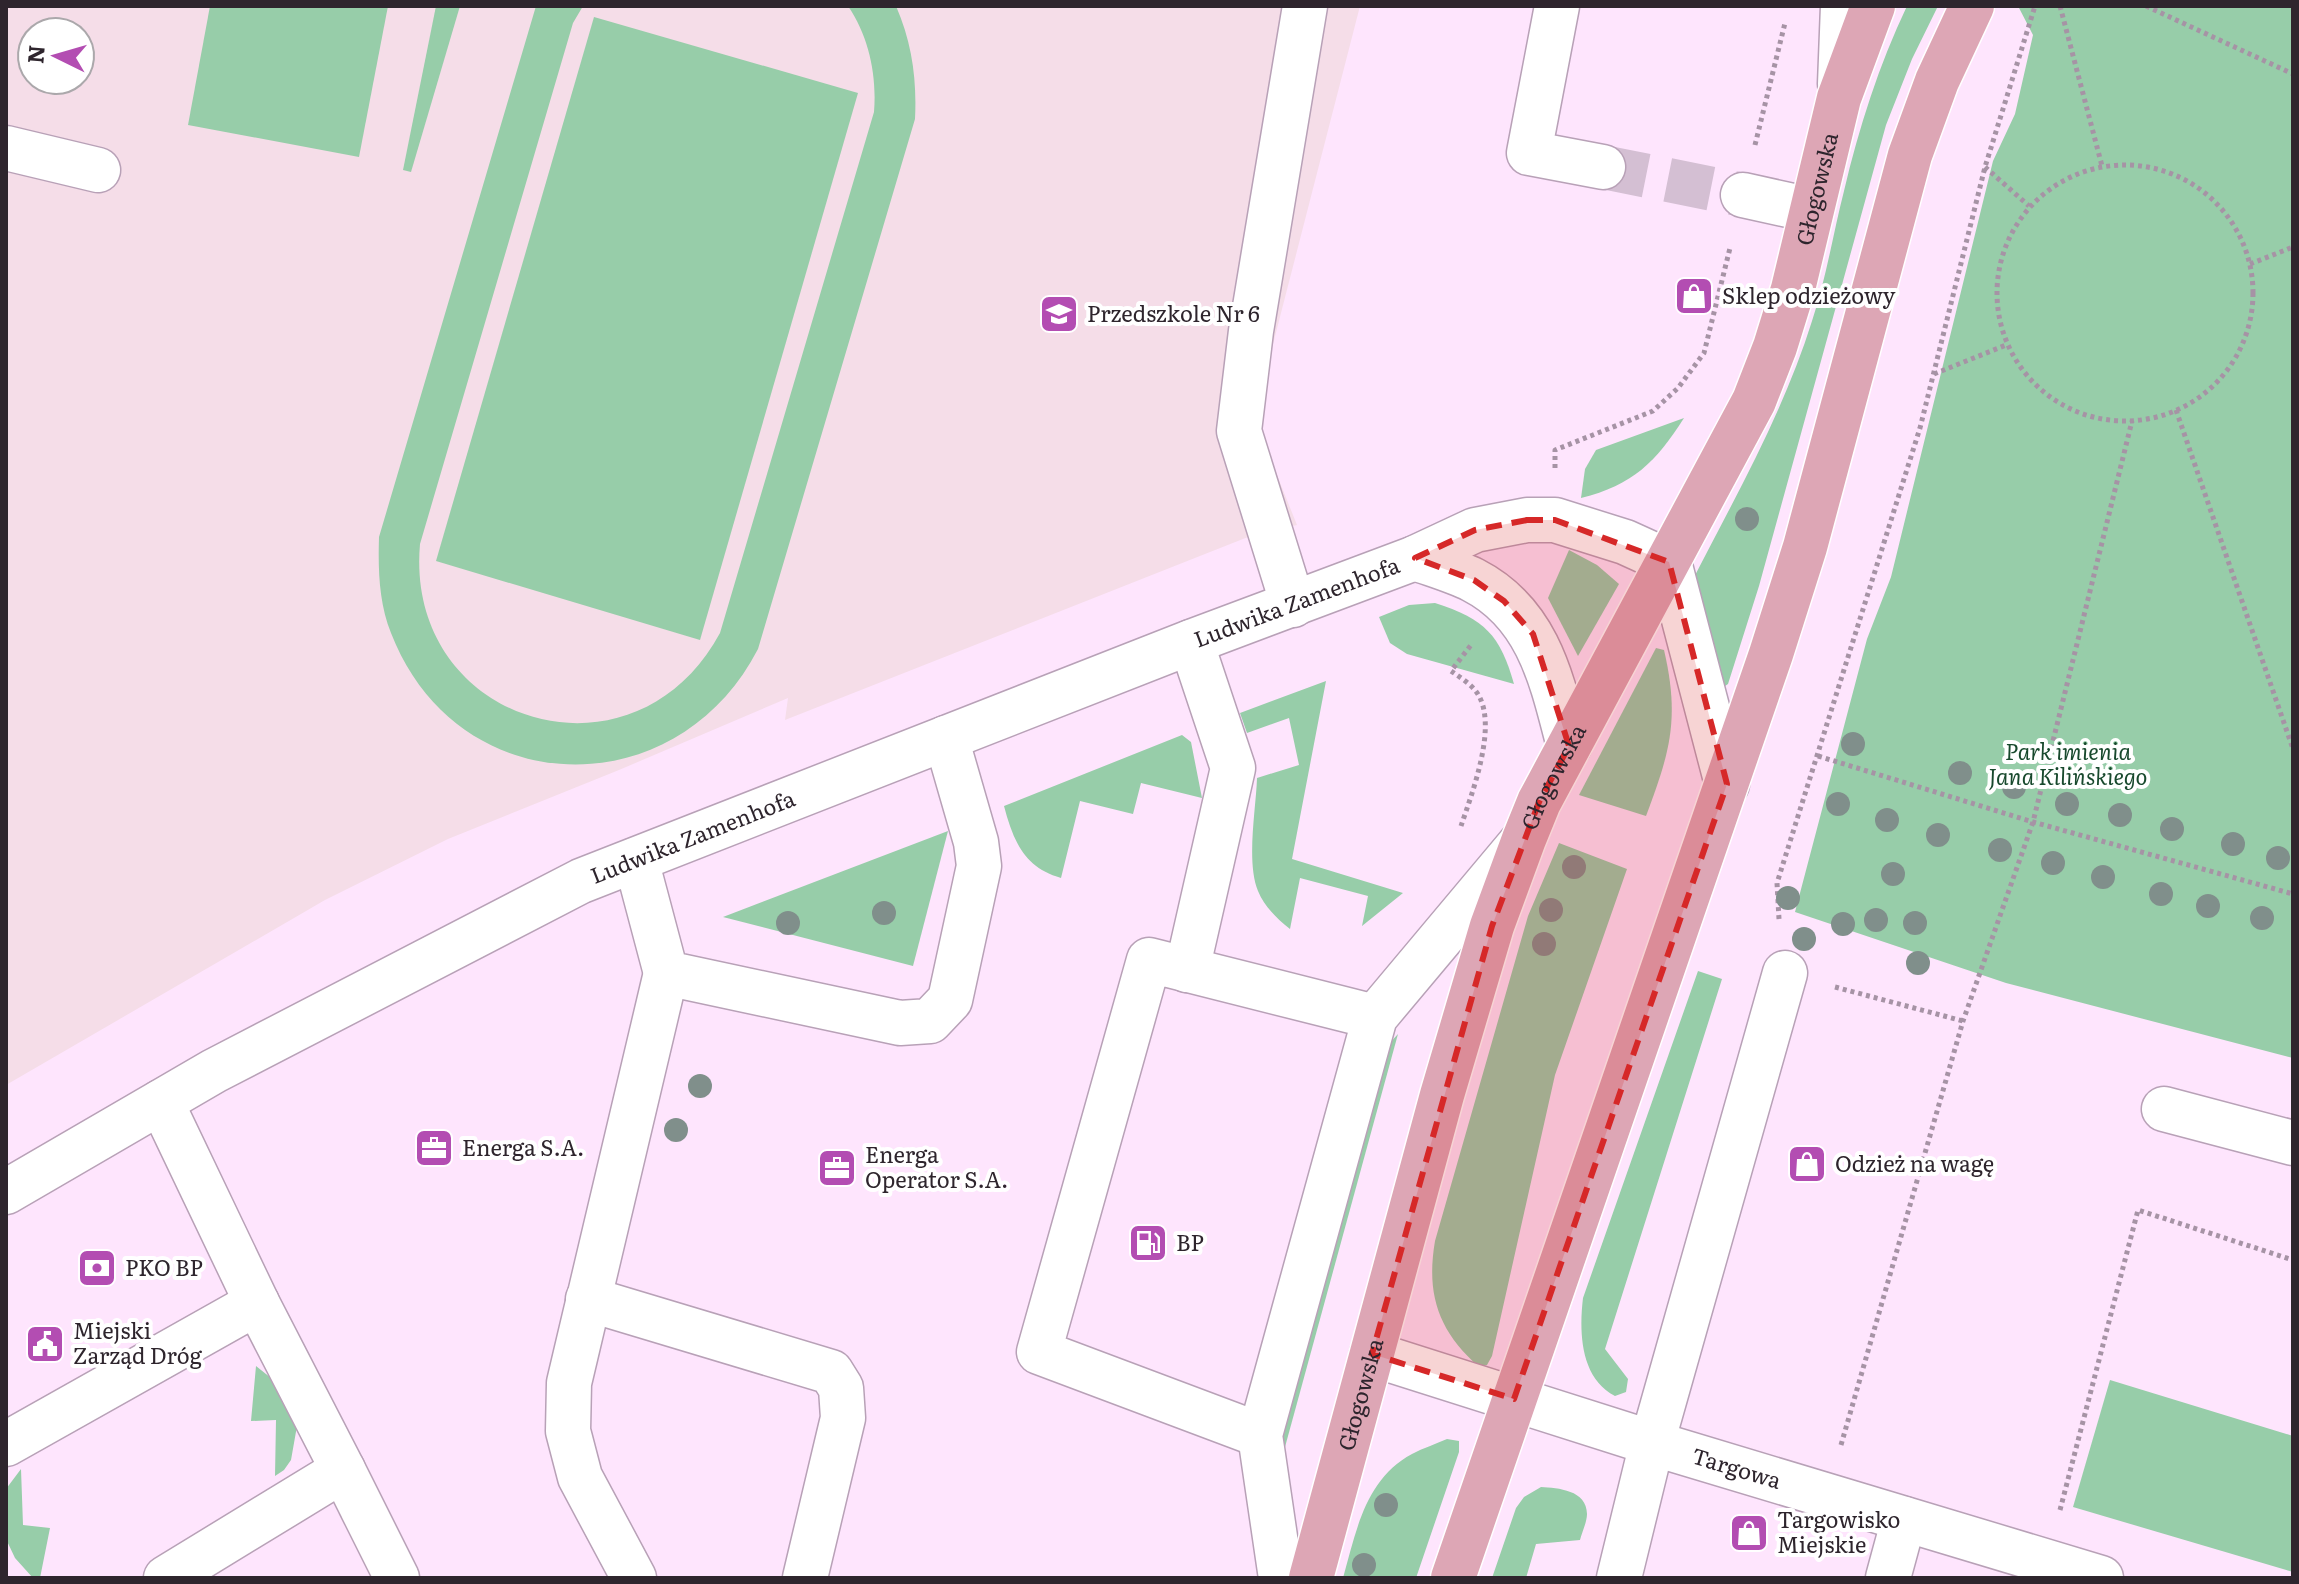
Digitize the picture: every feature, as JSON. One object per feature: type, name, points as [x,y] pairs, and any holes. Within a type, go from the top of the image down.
[{"type":"main road","name":"Głogowska","points":[[1311,1578],[1442,1095],[1492,926],[1539,802],[1754,401],[1793,289],[1839,98],[1873,6]]},
{"type":"main road","points":[[1453,1578],[1727,784],[1805,547],[1910,155],[1937,81],[1972,6]]},
{"type":"street","points":[[1293,605],[1239,431],[1251,331],[1305,6]]},
{"type":"street","points":[[1557,6],[1529,153],[1603,167]]},
{"type":"street","points":[[1839,98],[1843,6]]},
{"type":"street","points":[[6,148],[98,170]]},
{"type":"street","points":[[1743,195],[1811,210]]},
{"type":"street","name":"Ludwika Zamenhofa","points":[[6,1192],[214,1071],[567,889],[1191,642],[1415,558],[1475,530],[1527,520],[1555,520],[1601,533],[1669,562]]},
{"type":"street","name":"Ludwika Zamenhofa","points":[[1415,558],[1474,580],[1504,601],[1533,634],[1553,683],[1569,746]]},
{"type":"street","points":[[1669,562],[1727,784]]},
{"type":"street","points":[[1187,970],[1233,768],[1191,642]]},
{"type":"street","points":[[666,973],[900,1023],[930,1021],[950,1000],[979,866],[976,842],[946,738]]},
{"type":"street","points":[[1281,1578],[1260,1435],[1375,1017],[1524,839]]},
{"type":"street","points":[[634,1578],[580,1477],[568,1431],[569,1383],[666,973],[636,860]]},
{"type":"street","points":[[1260,1435],[1039,1352],[1149,960],[1375,1017]]},
{"type":"street","points":[[1619,1578],[1652,1443],[1785,973]]},
{"type":"street","points":[[161,1102],[257,1303],[397,1578]]},
{"type":"street","points":[[2164,1109],[2293,1143]]},
{"type":"street","points":[[588,1299],[831,1372],[841,1388],[843,1418],[805,1578]]},
{"type":"street","points":[[6,1444],[257,1303]]},
{"type":"street","name":"Targowa","points":[[1372,1354],[1652,1443],[2101,1578]]},
{"type":"street","points":[[166,1578],[343,1470]]},
{"type":"street","points":[[1888,1578],[1904,1519]]},
{"type":"path","points":[[1777,883],[1920,428],[1985,167],[2035,6]]},
{"type":"path","points":[[2060,6],[2102,166]]},
{"type":"path","points":[[2146,6],[2293,74]]},
{"type":"path","points":[[1555,450],[1653,411],[1678,388],[1704,353],[1786,21]]},
{"type":"path","points":[[2134,163],[2173,173],[2209,195],[2235,225],[2250,264],[2254,305],[2243,346],[2220,381],[2186,407],[2146,421],[2103,421],[2063,407],[2029,381],[2006,345],[1997,309],[1997,272],[2008,237],[2029,206],[2058,181],[2102,166],[2134,163]]},
{"type":"path","points":[[1985,167],[2029,206]]},
{"type":"path","points":[[2250,264],[2293,247]]},
{"type":"path","points":[[1933,375],[2006,345]]},
{"type":"path","points":[[2176,410],[2293,749]]},
{"type":"path","points":[[1826,1496],[1963,1021],[2033,822],[2132,421]]},
{"type":"path","points":[[1451,671],[1472,686],[1481,699],[1485,725],[1478,775]]},
{"type":"path","points":[[1818,756],[2033,822],[2293,894]]},
{"type":"path","points":[[1785,973],[1963,1021]]},
{"type":"path","points":[[2047,1562],[2138,1210],[2293,1260]]},
{"type":"highlighted area","points":[[1527,520],[1555,520],[1669,562],[1727,784],[1514,1399],[1372,1354],[1492,926],[1539,802],[1569,746],[1533,634],[1504,601],[1474,580],[1415,558],[1475,530]]},
{"type":"shaded area","points":[[6,6],[1360,6],[1254,418],[1297,525],[1248,537],[785,720],[788,698],[448,839],[325,900],[6,1085]]},
{"type":"green space","points":[[210,6],[388,6],[359,157],[188,125]]},
{"type":"green space","points":[[436,6],[460,6],[411,172],[403,170]]},
{"type":"green space","points":[[536,6],[583,6],[573,23],[420,544],[425,606],[448,656],[485,694],[531,716],[583,723],[634,712],[681,683],[720,633],[874,112],[870,57],[861,30],[848,6],[896,6],[910,47],[915,90],[915,119],[758,649],[721,701],[675,737],[623,759],[568,764],[515,755],[465,730],[422,689],[391,633],[379,574],[379,537]]},
{"type":"green space","points":[[1907,6],[1938,6],[1912,59],[1886,125],[1759,586],[1728,684],[1722,688],[1686,593],[1755,460],[1800,357],[1821,289],[1863,120],[1887,51]]},
{"type":"green space","name":"Park imienia Jana Kilińskiego","points":[[2018,6],[2293,6],[2293,1058],[2006,983],[1795,912],[1867,639],[1891,577],[1993,161],[2015,114],[2033,35]]},
{"type":"green space","points":[[594,17],[858,93],[700,640],[436,561]]},
{"type":"green space","points":[[1684,418],[1642,470],[1615,486],[1581,498],[1585,469],[1596,450]]},
{"type":"green space","points":[[1569,550],[1597,565],[1619,584],[1578,656],[1548,598]]},
{"type":"green space","points":[[1435,603],[1466,616],[1488,631],[1503,653],[1514,684],[1407,654],[1390,643],[1379,617],[1409,605]]},
{"type":"green space","points":[[1656,648],[1664,650],[1672,716],[1666,754],[1646,816],[1579,795]]},
{"type":"green space","points":[[1326,681],[1292,859],[1403,893],[1362,926],[1368,896],[1300,878],[1290,929],[1271,912],[1261,897],[1254,879],[1252,851],[1257,778],[1299,765],[1289,718],[1247,733],[1240,713]]},
{"type":"green space","points":[[1182,735],[1191,742],[1202,798],[1141,783],[1133,814],[1080,801],[1061,878],[1038,867],[1022,851],[1004,806]]},
{"type":"green space","points":[[948,831],[913,966],[723,917]]},
{"type":"green space","points":[[1559,843],[1627,869],[1555,1075],[1492,1356],[1487,1365],[1479,1367],[1454,1340],[1438,1310],[1432,1278],[1435,1241],[1528,916]]},
{"type":"green space","points":[[1698,971],[1722,979],[1605,1349],[1628,1379],[1626,1392],[1615,1396],[1603,1388],[1588,1366],[1582,1339],[1583,1298]]},
{"type":"green space","points":[[1398,1034],[1285,1447],[1279,1420],[1380,1054]]},
{"type":"green space","points":[[256,1366],[271,1378],[297,1426],[291,1460],[275,1476],[276,1420],[251,1421]]},
{"type":"green space","points":[[2110,1380],[2293,1436],[2293,1572],[2073,1507]]},
{"type":"green space","points":[[1447,1439],[1459,1441],[1459,1452],[1416,1578],[1343,1578],[1358,1525],[1383,1477],[1412,1454]]},
{"type":"green space","points":[[21,1469],[23,1525],[50,1528],[40,1578],[33,1578],[15,1558],[6,1539],[6,1489]]},
{"type":"green space","points":[[1541,1487],[1570,1492],[1582,1500],[1587,1514],[1580,1540],[1536,1544],[1526,1578],[1492,1578],[1516,1508],[1524,1497]]},
{"type":"tunnel","points":[[1603,167],[1743,195]]},
{"type":"place","name":"Sklep odzieżowy","points":[[1694,296]]},
{"type":"place","name":"Przedszkole Nr 6","points":[[1059,314]]},
{"type":"place","name":"Energa S.A.","points":[[434,1148]]},
{"type":"place","name":"Odzież na wagę","points":[[1807,1164]]},
{"type":"place","name":"Energa Operator S.A.","points":[[837,1168]]},
{"type":"place","name":"BP","points":[[1148,1243]]},
{"type":"place","name":"PKO BP","points":[[97,1268]]},
{"type":"place","name":"Miejski Zarząd Dróg","points":[[45,1344]]},
{"type":"place","name":"Targowisko Miejskie","points":[[1749,1533]]}]
